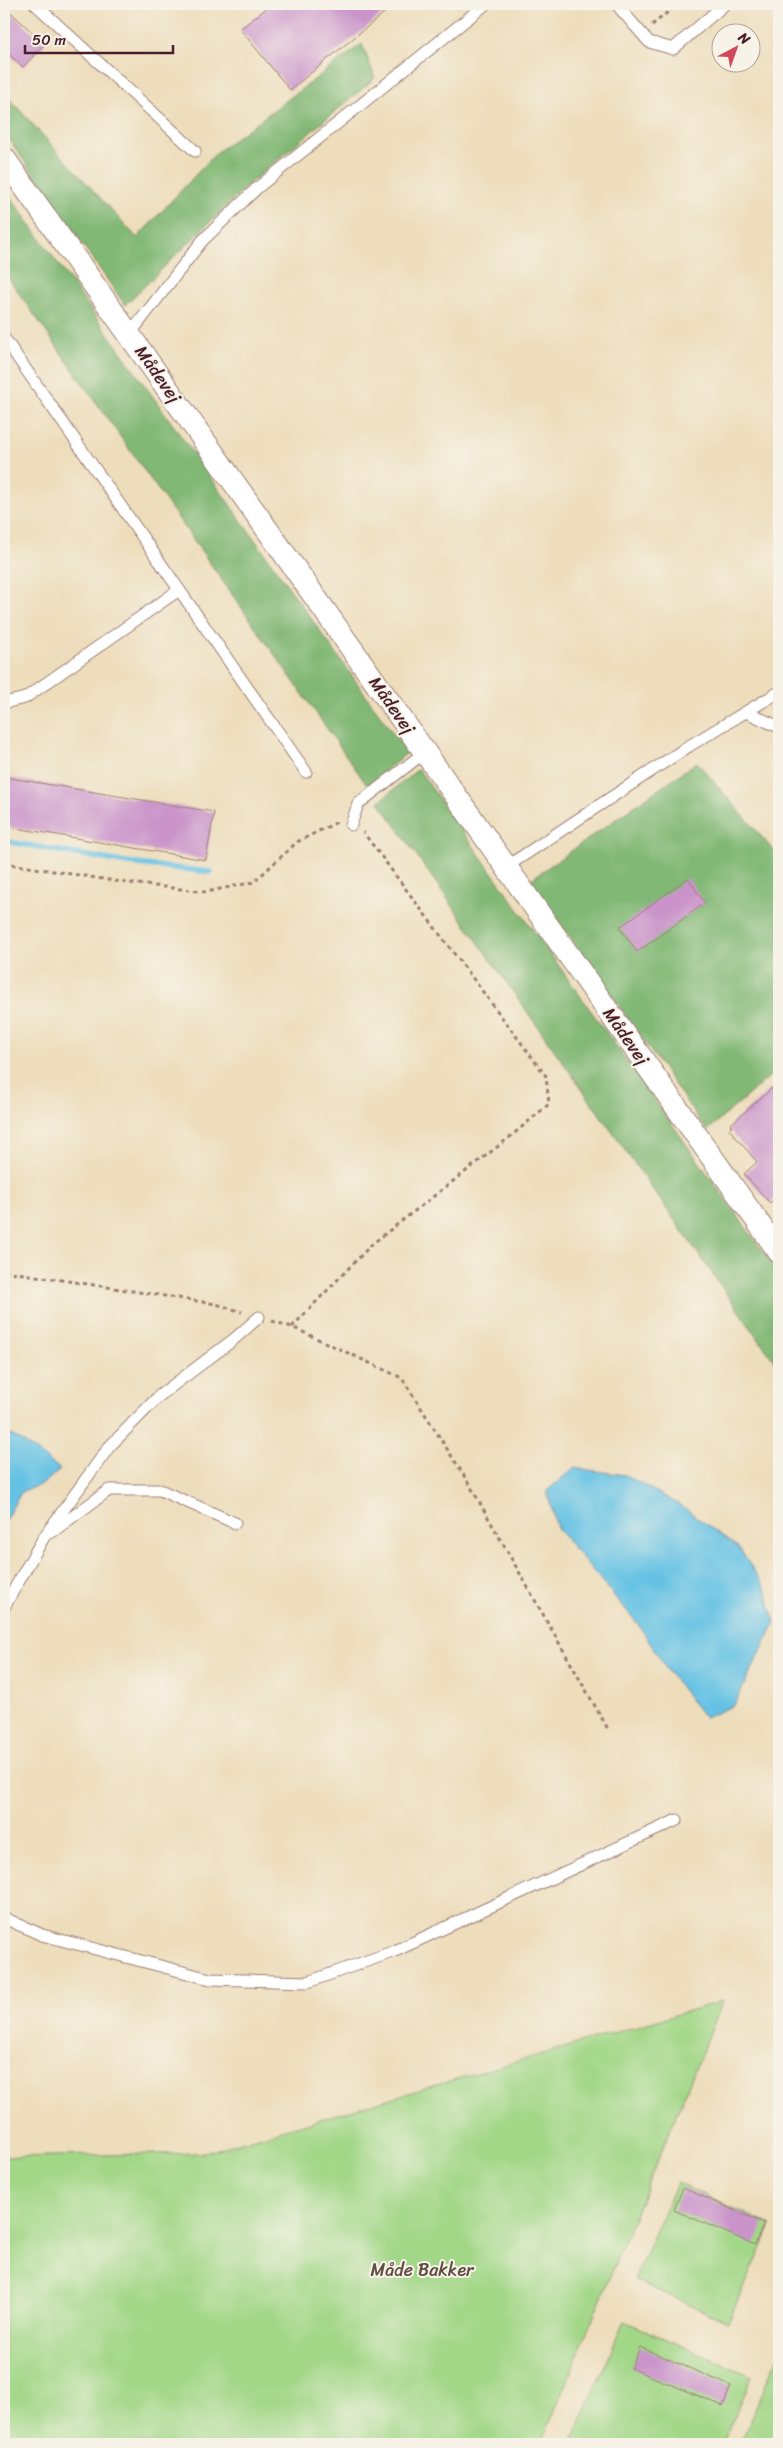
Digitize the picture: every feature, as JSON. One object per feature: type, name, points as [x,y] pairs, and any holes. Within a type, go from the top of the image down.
[{"type":"street","name":"Mådevej","points":[[4,158],[779,1252]]},
{"type":"lane","points":[[35,4],[195,151]]},
{"type":"lane","points":[[130,334],[202,241],[257,188],[486,4]]},
{"type":"lane","points":[[616,4],[649,42],[673,49],[725,4]]},
{"type":"lane","points":[[4,338],[7,348],[306,772]]},
{"type":"lane","points":[[4,703],[25,698],[179,590]]},
{"type":"lane","points":[[506,867],[689,746],[779,692]]},
{"type":"lane","points":[[746,712],[779,727]]},
{"type":"lane","points":[[351,825],[358,804],[425,752]]},
{"type":"lane","points":[[4,1607],[44,1537],[109,1448],[159,1396],[233,1340],[259,1317]]},
{"type":"lane","points":[[44,1537],[109,1490],[160,1490],[234,1523]]},
{"type":"lane","points":[[4,1918],[42,1935],[210,1979],[308,1982],[395,1951],[676,1820]]},
{"type":"path","points":[[652,26],[678,4]]},
{"type":"path","points":[[4,863],[121,882],[206,892],[254,882],[296,842],[335,822],[351,825],[364,832],[546,1076],[549,1104],[510,1137],[372,1244],[292,1327]]},
{"type":"path","points":[[4,1271],[216,1304],[292,1327],[402,1378],[468,1482],[608,1729]]},
{"type":"green space","points":[[362,44],[375,78],[251,182],[125,305],[4,132],[4,93],[137,238],[216,153]]},
{"type":"green space","points":[[4,188],[407,753],[367,785],[4,272]]},
{"type":"green space","points":[[697,762],[779,857],[779,1068],[707,1131],[530,880]]},
{"type":"green space","points":[[418,769],[779,1274],[779,1368],[379,802]]},
{"type":"green space","name":"Måde Bakker","points":[[723,2001],[541,2444],[4,2444],[4,2157],[204,2153]]},
{"type":"green space","points":[[677,2183],[771,2225],[728,2322],[634,2280]]},
{"type":"green space","points":[[624,2321],[752,2376],[723,2444],[571,2444]]},
{"type":"green space","points":[[779,2353],[779,2444],[740,2444]]},
{"type":"water","points":[[4,1432],[19,1439],[60,1469],[43,1484],[22,1491],[4,1522]]},
{"type":"water","points":[[574,1468],[625,1475],[680,1505],[739,1548],[766,1589],[775,1623],[734,1705],[705,1718],[669,1673],[638,1624],[557,1528],[547,1491]]},
{"type":"building","points":[[272,4],[395,4],[290,90],[240,29]]},
{"type":"building","points":[[4,6],[45,44],[23,67],[4,50]]},
{"type":"building","points":[[4,777],[214,812],[206,860],[4,826]]},
{"type":"building","points":[[688,878],[705,903],[637,952],[620,927]]},
{"type":"building","points":[[779,1082],[779,1194],[770,1203],[744,1174],[757,1162],[729,1129],[732,1127],[730,1125]]},
{"type":"building","points":[[683,2188],[764,2223],[755,2245],[674,2210]]},
{"type":"building","points":[[640,2347],[731,2386],[723,2406],[631,2368]]},
{"type":"waterway","points":[[4,841],[127,863],[211,872]]}]
